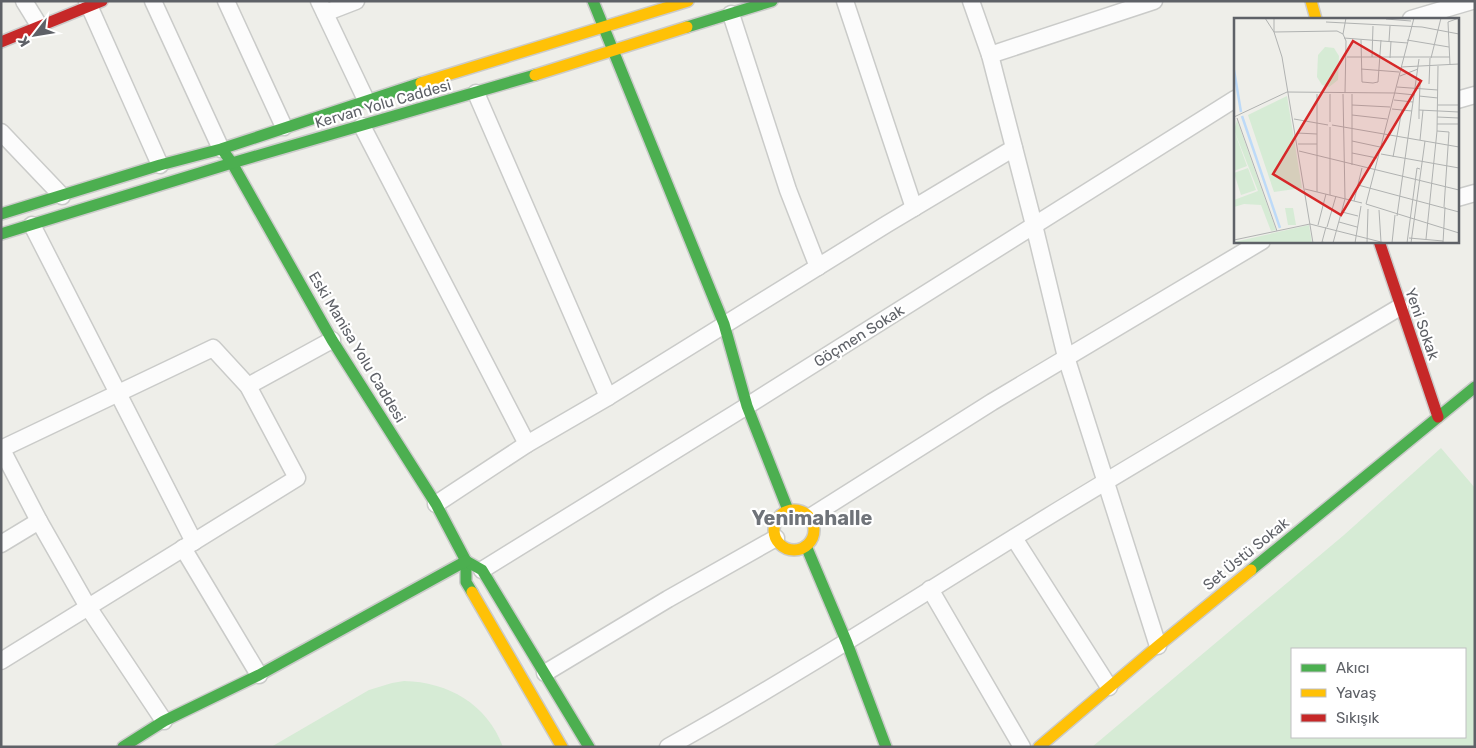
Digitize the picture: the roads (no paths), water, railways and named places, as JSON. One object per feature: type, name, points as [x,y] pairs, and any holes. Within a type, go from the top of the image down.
[{"type":"main road","points":[[593,1],[724,324],[747,406],[788,510]]},
{"type":"main road","name":"Kervan Yolu Caddesi","points":[[1,214],[160,165],[221,149],[366,100],[688,1]]},
{"type":"main road","name":"Kervan Yolu Caddesi","points":[[1,234],[232,163],[476,93],[772,1]]},
{"type":"main road","points":[[1311,1],[1316,18]]},
{"type":"main road","points":[[1,42],[93,3]]},
{"type":"main road","name":"Eski Manisa Yolu Caddesi","points":[[221,149],[232,163],[332,340],[436,504],[466,562],[466,582],[562,747]]},
{"type":"main road","name":"Yeni Sokak","points":[[1379,242],[1438,417]]},
{"type":"main road","name":"Set Üstü Sokak","points":[[1038,747],[1158,646],[1475,387]]},
{"type":"main road","points":[[788,510],[800,511],[810,518],[813,522],[814,533],[813,538],[806,546],[797,550],[781,545],[776,538],[775,524],[778,518],[788,510]]},
{"type":"main road","points":[[806,546],[847,642],[886,747]]},
{"type":"main road","points":[[123,747],[164,721],[259,675],[466,562],[482,570],[589,747]]},
{"type":"street","points":[[24,1],[40,27]]},
{"type":"street","points":[[153,1],[221,149]]},
{"type":"street","points":[[226,1],[284,127]]},
{"type":"street","points":[[356,1],[322,7],[366,100]]},
{"type":"street","points":[[846,1],[914,208]]},
{"type":"street","points":[[971,1],[990,55],[1066,357],[1158,646]]},
{"type":"street","points":[[1412,18],[1441,6],[1472,1]]},
{"type":"street","points":[[93,3],[160,165]]},
{"type":"street","points":[[990,55],[1145,3]]},
{"type":"street","points":[[731,14],[788,190],[818,267]]},
{"type":"street","points":[[476,93],[608,397]]},
{"type":"street","points":[[1458,100],[1475,95]]},
{"type":"street","name":"Göçmen Sokak","points":[[482,570],[1234,101]]},
{"type":"street","points":[[362,126],[527,444]]},
{"type":"street","points":[[1,132],[62,196]]},
{"type":"street","points":[[436,504],[527,444],[608,397],[724,324],[1014,148]]},
{"type":"street","points":[[1458,198],[1475,193]]},
{"type":"street","points":[[32,225],[118,393],[188,545],[259,675]]},
{"type":"street","points":[[810,518],[992,402],[1260,242]]},
{"type":"street","points":[[668,747],[739,708],[1106,481],[1400,307]]},
{"type":"street","points":[[248,386],[332,340]]},
{"type":"street","points":[[1,661],[88,607],[188,545],[297,478],[248,386],[214,348],[1,449],[39,522],[88,607],[164,721]]},
{"type":"street","points":[[1,544],[39,522]]},
{"type":"street","points":[[545,673],[668,599],[776,538]]},
{"type":"street","points":[[1014,538],[1109,687]]},
{"type":"street","points":[[930,589],[1022,747]]},
{"type":"district","name":"Yenimahalle","points":[[812,518]]}]
